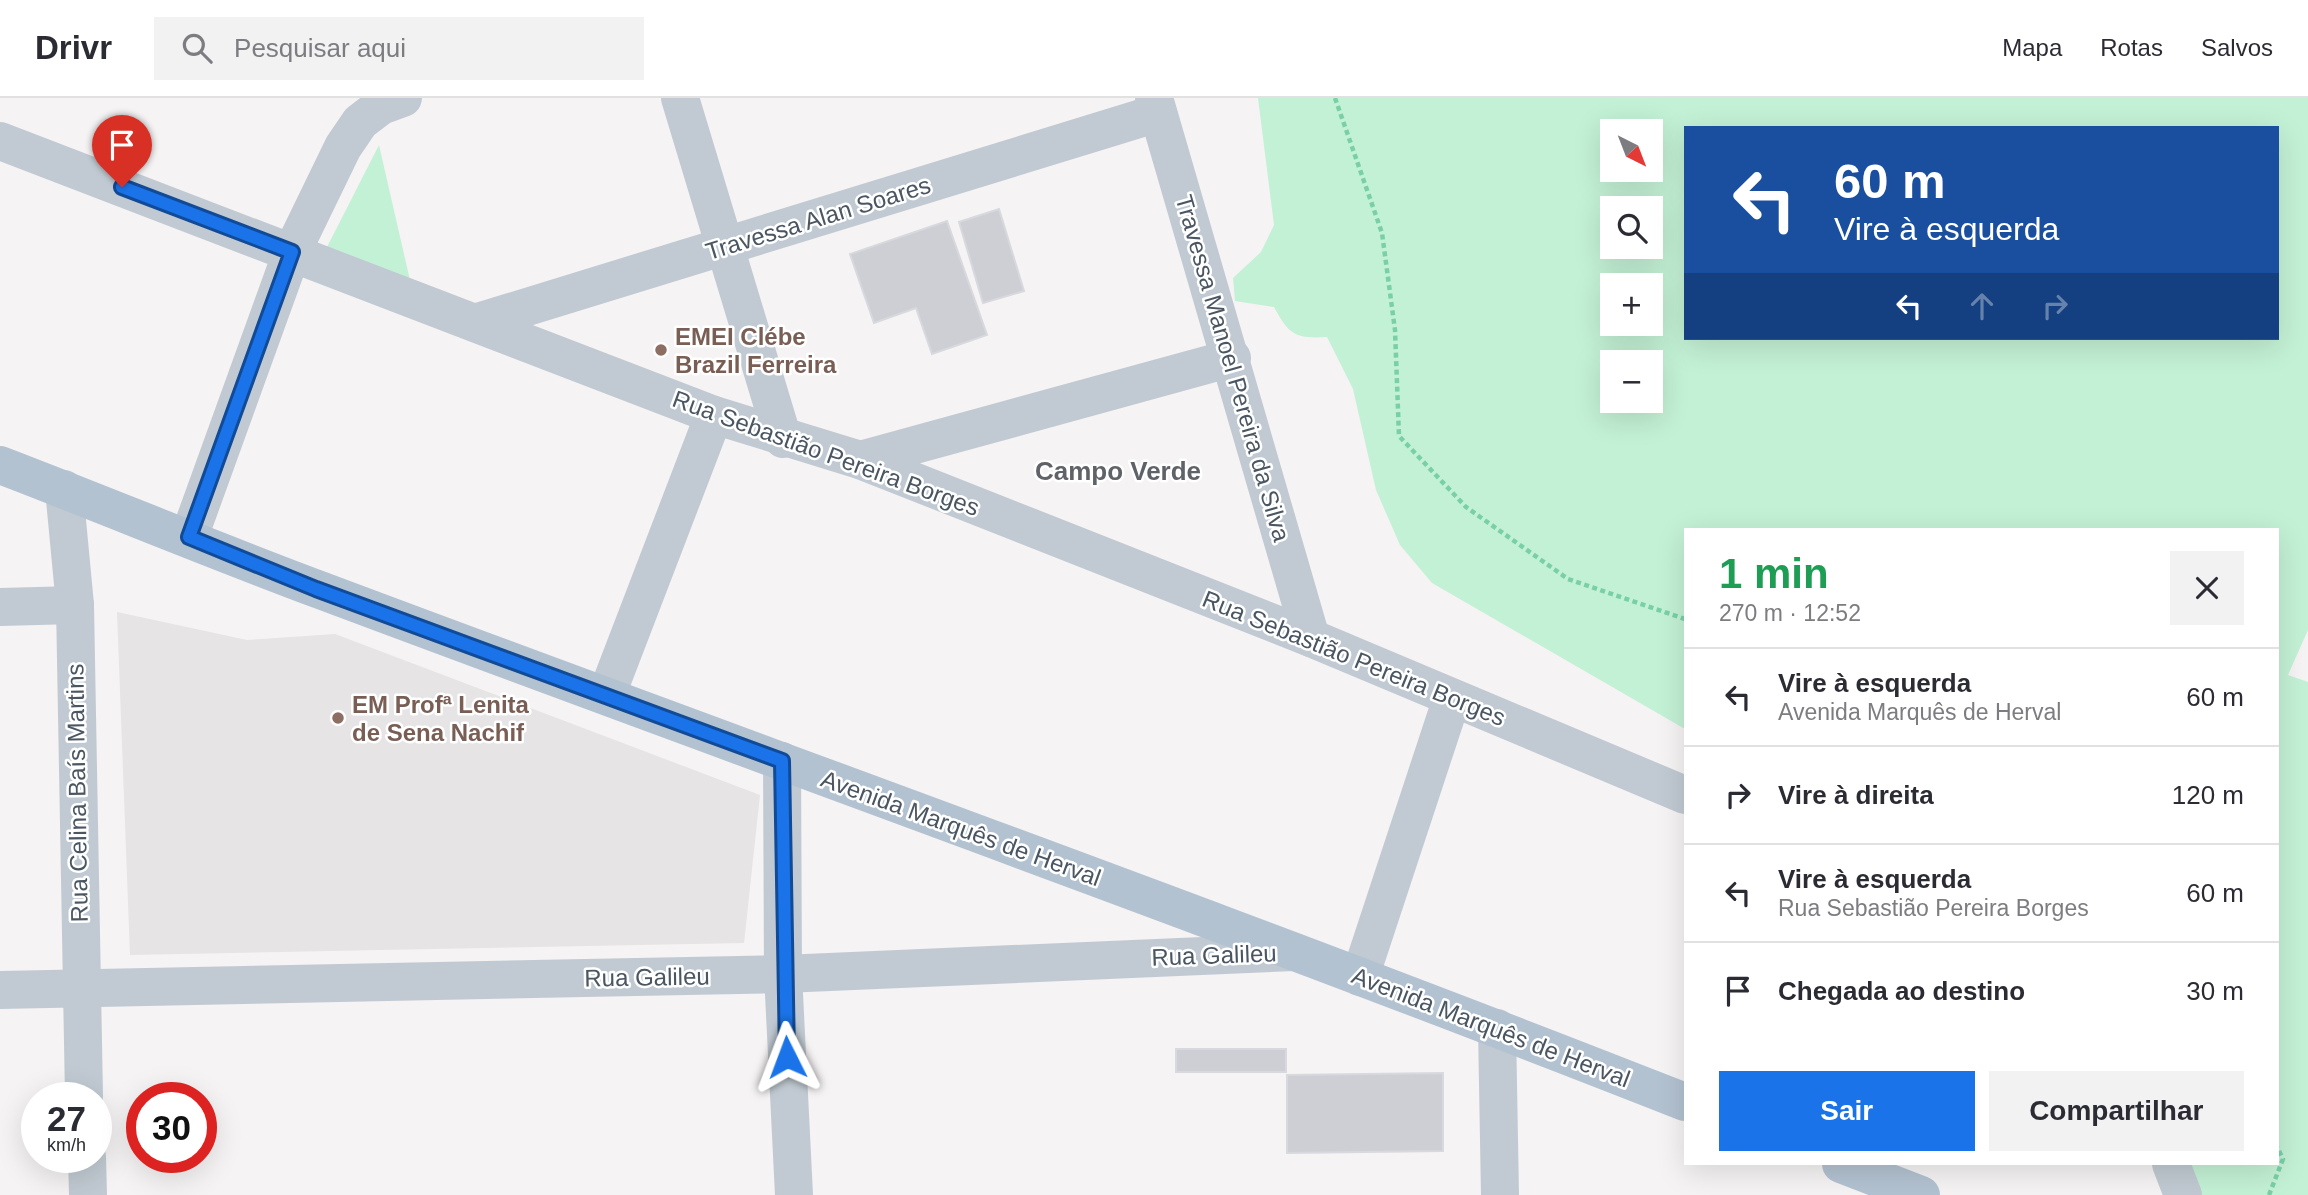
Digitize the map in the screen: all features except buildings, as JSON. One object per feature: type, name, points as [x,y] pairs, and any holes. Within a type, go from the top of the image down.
[{"type":"main road","name":"Avenida Marquês de Herval","points":[[0,465],[316,589],[607,694],[1497,1028],[1684,1102]]},
{"type":"main road","points":[[1844,1165],[1921,1195]]},
{"type":"street","points":[[189,537],[292,252],[343,147],[360,122],[381,106],[402,98]]},
{"type":"street","points":[[680,98],[783,439]]},
{"type":"street","name":"Travessa Alan Soares","points":[[478,322],[726,247],[1156,106]]},
{"type":"street","name":"Travessa Manoel Pereira da Silva","points":[[1156,106],[1232,358],[1311,638]]},
{"type":"street","name":"Rua Sebastião Pereira Borges","points":[[0,141],[478,322],[714,415],[783,439],[860,460],[1311,638],[1684,795]]},
{"type":"street","points":[[860,460],[1232,358]]},
{"type":"street","points":[[607,694],[714,415]]},
{"type":"street","name":"Rua Celina Baís Martins","points":[[64,489],[75,605],[83,1082]]},
{"type":"street","points":[[0,607],[75,605]]},
{"type":"street","points":[[1360,977],[1452,698]]},
{"type":"street","points":[[782,761],[783,974],[794,1195]]},
{"type":"street","name":"Rua Galileu","points":[[0,990],[783,974],[1294,952]]},
{"type":"street","points":[[1497,1028],[1500,1195]]},
{"type":"street","points":[[2171,1165],[2183,1195]]},
{"type":"street","points":[[87,1173],[88,1195]]},
{"type":"path","points":[[1335,98],[1382,233],[1395,330],[1399,436],[1466,507],[1568,579],[1684,619]]},
{"type":"path","points":[[2269,1195],[2283,1160],[2279,1151]]},
{"type":"shaded area","name":"EM Profª Lenita de Sena Nachif","points":[[117,612],[247,640],[335,634],[760,795],[744,943],[130,955]]},
{"type":"green space","points":[[1258,98],[2308,98],[2308,630],[2288,675],[2308,682],[2308,1195],[2191,1195],[2185,1165],[2279,1165],[2279,528],[1684,528],[1684,728],[1432,583],[1400,545],[1376,490],[1353,389],[1327,337],[1308,337],[1294,333],[1284,324],[1274,307],[1235,301],[1233,278],[1261,252],[1274,225]]},
{"type":"green space","points":[[379,145],[412,289],[324,253]]},
{"type":"place","name":"EMEI Clébe Brazil Ferreira","points":[[661,350]]},
{"type":"place","name":"EM Profª Lenita de Sena Nachif","points":[[338,718]]},
{"type":"district","name":"Campo Verde","points":[[1118,471]]},
{"type":"route","points":[[122,187],[292,252],[189,537],[316,589],[607,694],[782,761],[783,974],[787,1057]]}]
